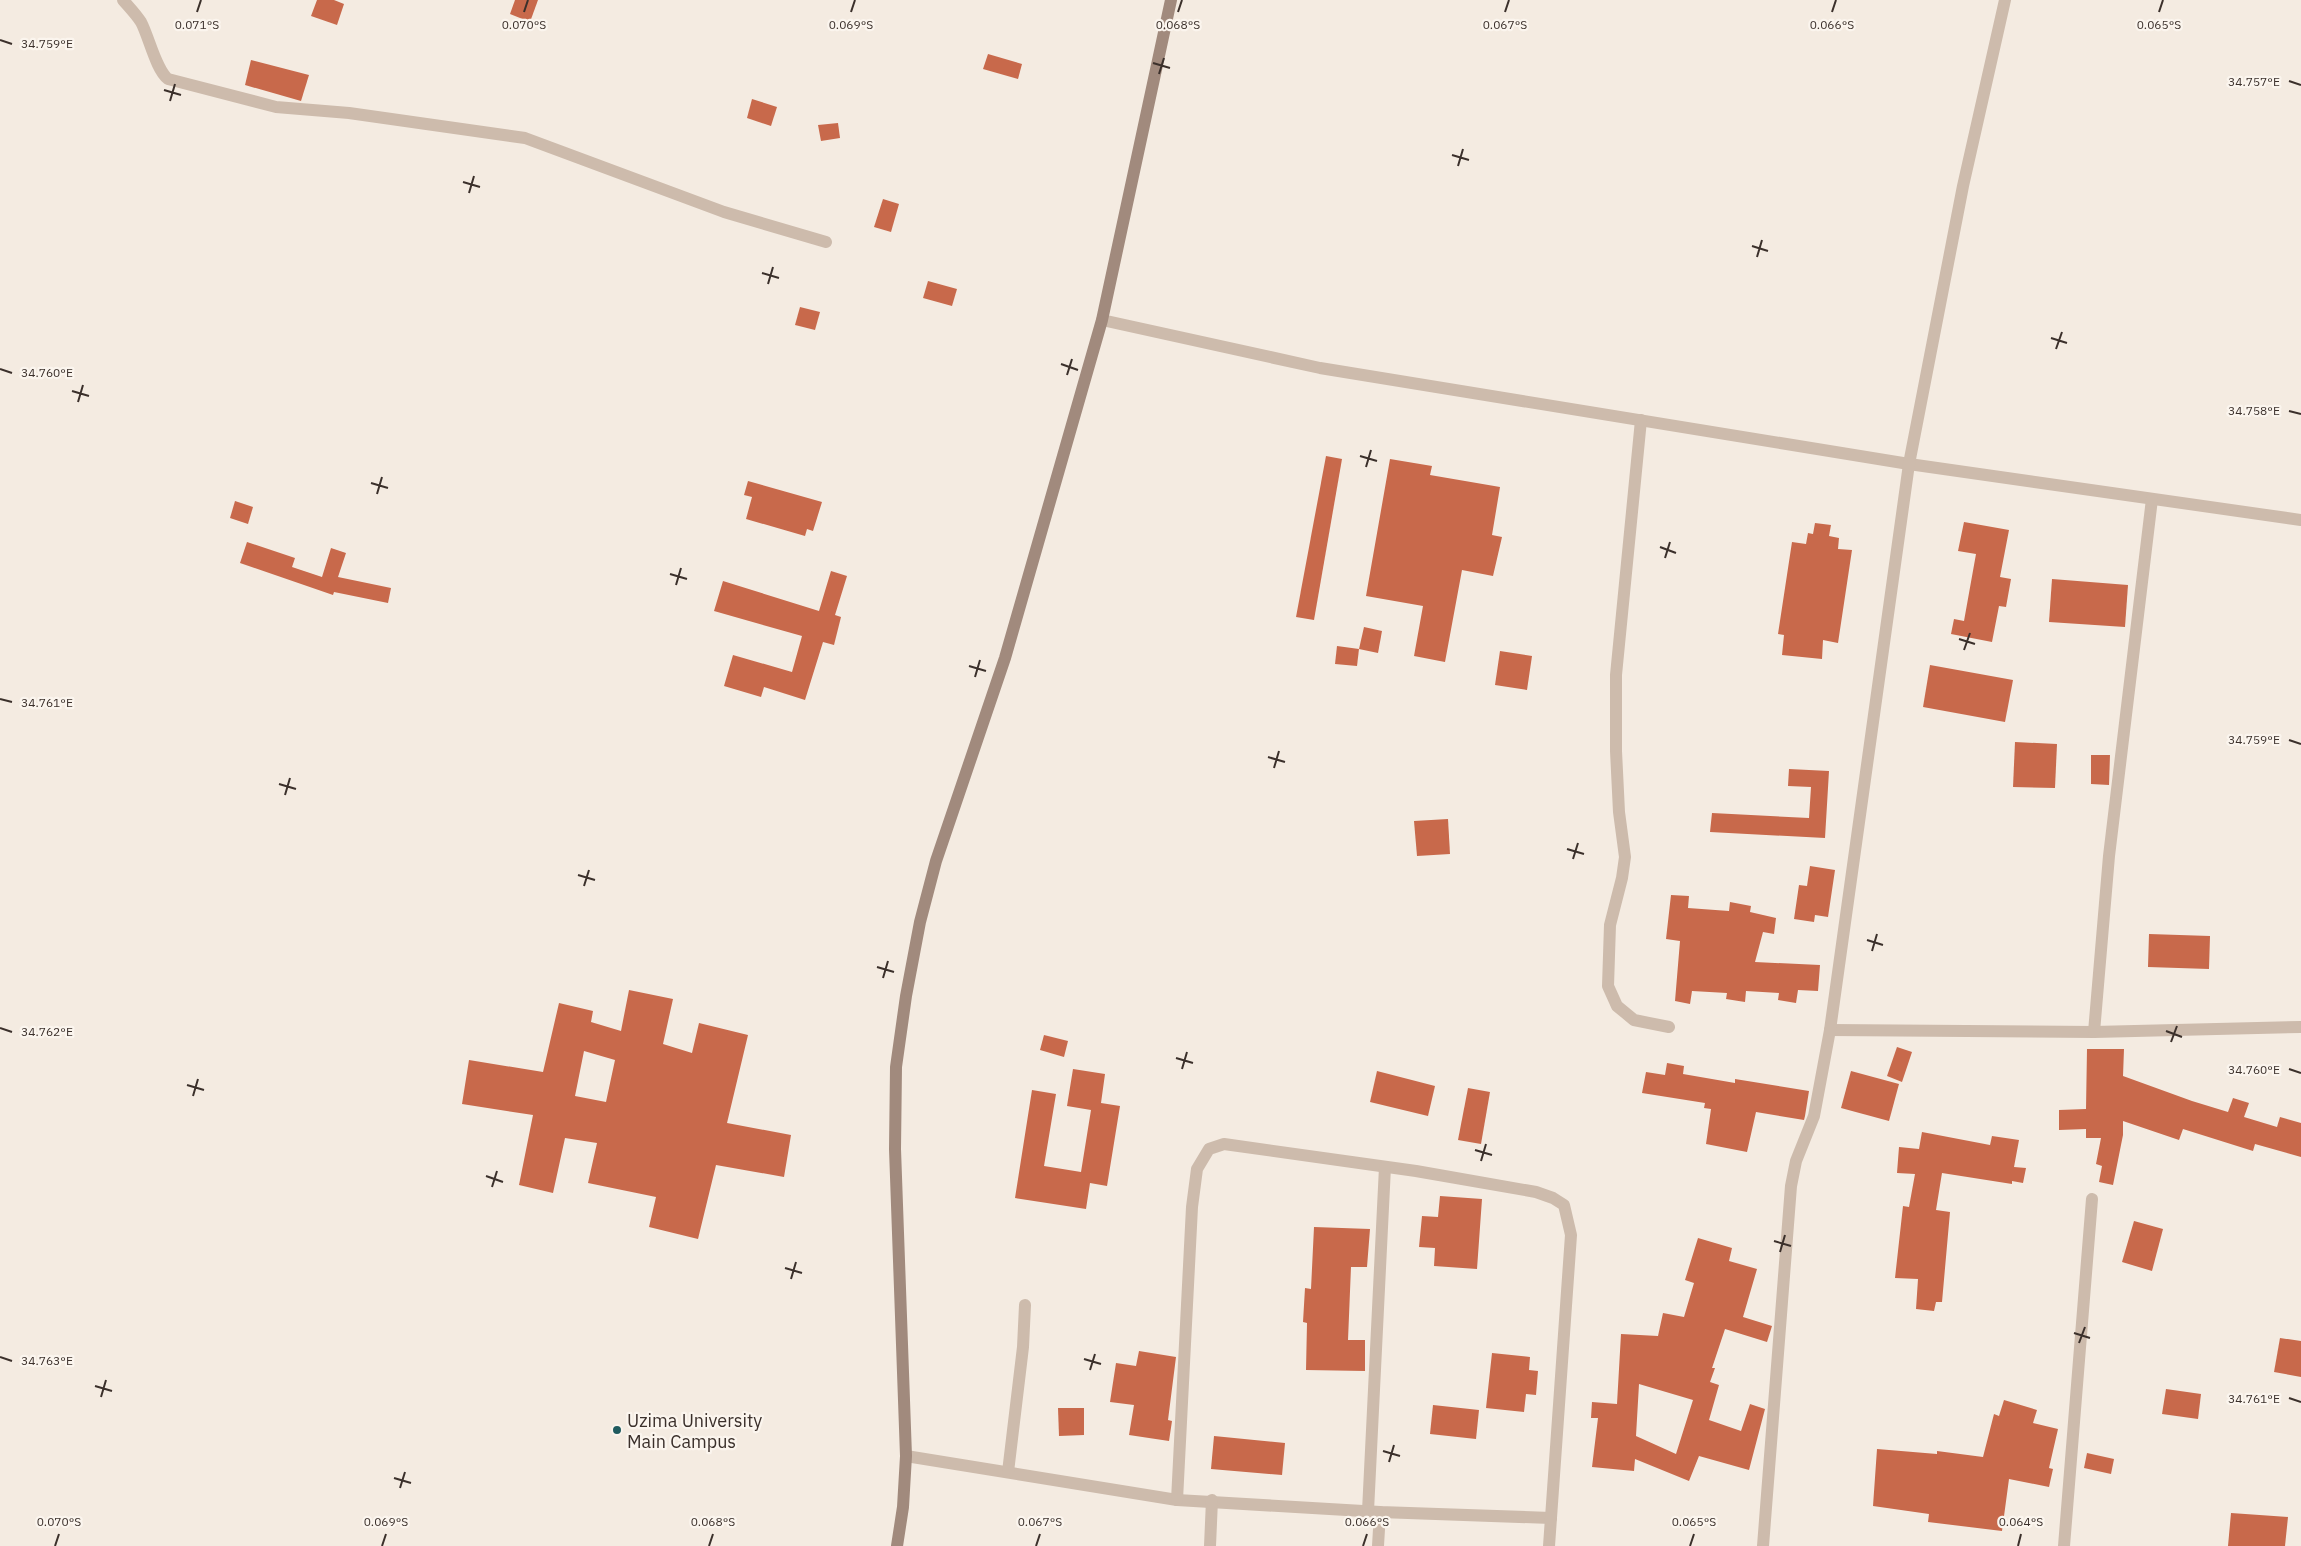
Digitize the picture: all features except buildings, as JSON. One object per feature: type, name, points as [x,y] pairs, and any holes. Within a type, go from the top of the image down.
[{"type":"main road","points":[[897,1546],[903,1507],[906,1456],[895,1149],[896,1067],[906,996],[920,922],[936,861],[1005,658],[1102,320],[1171,0]]},
{"type":"street","points":[[123,0],[140,20],[160,70],[168,79],[276,107],[349,113],[525,138],[724,212],[826,242]]},
{"type":"street","points":[[1763,1546],[1791,1186],[1796,1161],[1814,1116],[1830,1030],[1909,464],[1963,186],[2005,0]]},
{"type":"street","points":[[1102,320],[1320,368],[1909,464],[2301,520]]},
{"type":"street","points":[[1640,420],[1616,675],[1616,751],[1619,812],[1625,857],[1622,878],[1610,925],[1608,986],[1617,1006],[1634,1020],[1669,1027]]},
{"type":"street","points":[[2094,1032],[2109,856],[2152,499]]},
{"type":"street","points":[[1830,1030],[2094,1032],[2301,1027]]},
{"type":"street","points":[[1177,1500],[1192,1207],[1197,1169],[1209,1149],[1224,1144],[1385,1167],[1536,1192],[1553,1198],[1564,1205],[1571,1235],[1549,1546]]},
{"type":"street","points":[[1378,1546],[1374,1511],[1385,1167]]},
{"type":"street","points":[[2064,1546],[2092,1199]]},
{"type":"street","points":[[1008,1472],[1022,1356],[1025,1305]]},
{"type":"street","points":[[906,1456],[1177,1500],[1212,1500],[1374,1511],[1551,1518]]},
{"type":"street","points":[[1210,1546],[1212,1500]]},
{"type":"place","name":"Uzima University Main Campus","points":[[617,1430]]}]
